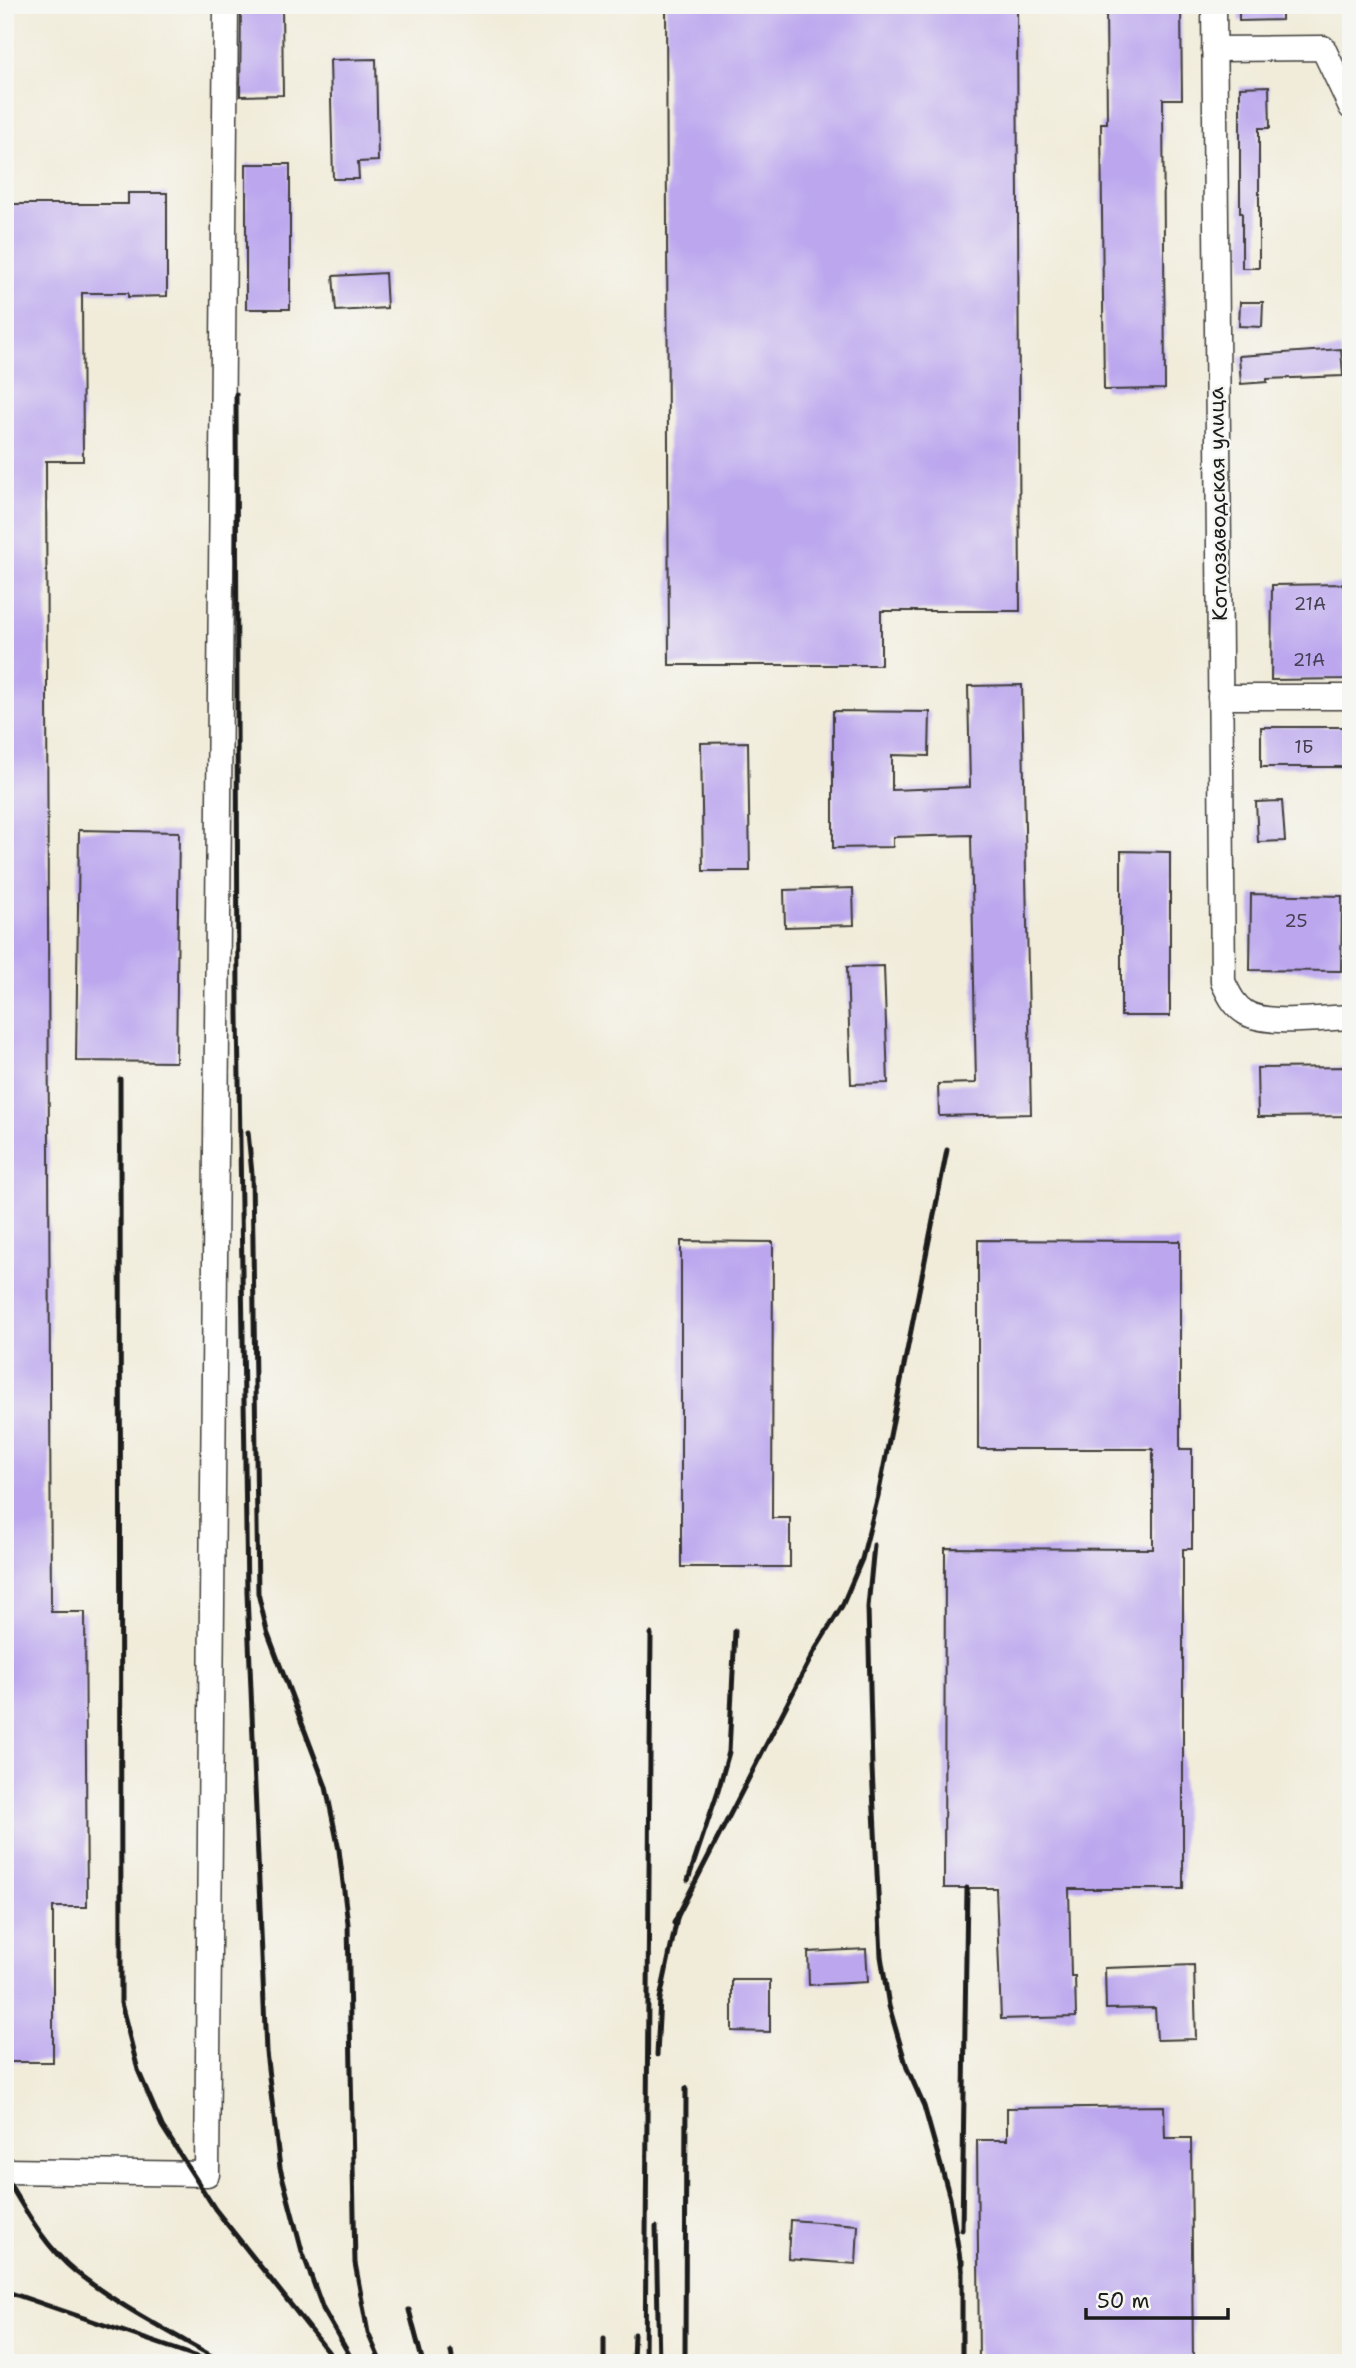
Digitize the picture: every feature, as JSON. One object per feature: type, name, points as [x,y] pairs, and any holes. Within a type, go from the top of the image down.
[{"type":"street","points":[[5,2171],[207,2174],[226,5]]},
{"type":"street","name":"Котлозаводская улица","points":[[1214,5],[1223,982],[1232,1000],[1244,1012],[1263,1020],[1351,1017]]},
{"type":"street","points":[[1214,49],[1323,48],[1351,107]]},
{"type":"street","points":[[1220,697],[1351,697]]},
{"type":"building","points":[[241,5],[282,5],[283,95],[240,96]]},
{"type":"building","points":[[666,5],[1017,5],[1020,611],[881,611],[881,665],[669,665]]},
{"type":"building","points":[[1106,5],[1181,5],[1182,99],[1163,99],[1165,389],[1104,390],[1101,123],[1107,123]]},
{"type":"building","points":[[1239,5],[1282,5],[1282,20],[1239,21]]},
{"type":"building","points":[[376,59],[378,161],[358,162],[359,179],[333,179],[330,60]]},
{"type":"building","points":[[1269,86],[1270,128],[1259,128],[1259,268],[1242,268],[1240,87]]},
{"type":"building","points":[[246,164],[290,164],[290,309],[246,309]]},
{"type":"building","points":[[128,193],[167,193],[167,296],[128,297],[128,293],[82,293],[83,461],[46,461],[51,1612],[85,1612],[87,1907],[53,1907],[53,2062],[5,2062],[5,204],[128,204]]},
{"type":"building","points":[[385,273],[387,308],[336,311],[333,276]]},
{"type":"building","points":[[1240,302],[1263,302],[1262,327],[1239,326]]},
{"type":"building","points":[[1341,349],[1343,376],[1267,379],[1267,382],[1241,384],[1239,356]]},
{"type":"building","points":[[1347,584],[1347,679],[1271,680],[1272,585]]},
{"type":"building","points":[[1022,685],[1031,1114],[939,1116],[938,1084],[976,1083],[971,835],[893,837],[893,847],[833,848],[833,711],[930,712],[929,756],[892,755],[892,790],[970,787],[968,686]]},
{"type":"building","points":[[1261,727],[1346,727],[1346,767],[1261,767]]},
{"type":"building","points":[[748,742],[750,871],[703,871],[701,743]]},
{"type":"building","points":[[1282,801],[1285,841],[1258,842],[1256,802]]},
{"type":"building","points":[[79,830],[179,832],[176,1062],[76,1061]]},
{"type":"building","points":[[1121,851],[1170,852],[1170,1016],[1121,1016]]},
{"type":"building","points":[[853,888],[854,925],[785,927],[784,890]]},
{"type":"building","points":[[1251,894],[1342,896],[1341,971],[1250,970]]},
{"type":"building","points":[[884,966],[888,1083],[851,1084],[847,967]]},
{"type":"building","points":[[1351,1067],[1351,1116],[1258,1117],[1257,1068]]},
{"type":"building","points":[[978,1240],[1180,1241],[1180,1449],[1192,1449],[1192,1549],[1183,1549],[1183,1889],[1069,1889],[1071,1976],[1075,1976],[1076,2017],[1001,2019],[996,1888],[944,1888],[945,1548],[1153,1549],[1153,1449],[978,1449]]},
{"type":"building","points":[[681,1241],[773,1242],[772,1518],[790,1518],[790,1567],[681,1567]]},
{"type":"building","points":[[866,1949],[868,1982],[809,1985],[808,1952]]},
{"type":"building","points":[[1194,1965],[1196,2039],[1157,2040],[1155,2008],[1106,2009],[1105,1968]]},
{"type":"building","points":[[732,1980],[770,1980],[770,2032],[732,2031]]},
{"type":"building","points":[[1164,2106],[1165,2138],[1191,2138],[1193,2363],[979,2363],[977,2140],[1007,2140],[1007,2108]]},
{"type":"building","points":[[790,2220],[858,2225],[856,2264],[788,2259]]},
{"type":"railway","points":[[236,394],[238,1015],[247,1593],[266,2052],[280,2168],[302,2251],[323,2309],[354,2363]]},
{"type":"railway","points":[[120,1079],[121,2003],[138,2070],[162,2126],[215,2209],[337,2363]]},
{"type":"railway","points":[[248,1132],[252,1174],[258,1593],[267,1631],[326,1787],[339,1850],[348,1924],[355,2263],[368,2333],[381,2363]]},
{"type":"railway","points":[[674,1923],[815,1650],[842,1606],[862,1559],[878,1496],[947,1150]]},
{"type":"railway","points":[[874,1545],[868,1607],[881,1956],[889,2006],[907,2068],[924,2106],[950,2198],[962,2271]]},
{"type":"railway","points":[[688,1880],[729,1752],[735,1631]]},
{"type":"railway","points":[[645,2363],[651,1634]]},
{"type":"railway","points":[[962,2230],[967,1888]]},
{"type":"railway","points":[[657,2055],[660,1999],[678,1914]]},
{"type":"railway","points":[[685,2363],[686,2088]]},
{"type":"railway","points":[[5,2176],[45,2240],[76,2272],[129,2309],[224,2363]]},
{"type":"railway","points":[[656,2227],[659,2363]]},
{"type":"railway","points":[[962,2261],[962,2363]]},
{"type":"railway","points":[[5,2291],[204,2359]]},
{"type":"railway","points":[[409,2310],[423,2363]]},
{"type":"railway","points":[[633,2363],[634,2334]]},
{"type":"railway","points":[[604,2338],[604,2363]]},
{"type":"railway","points":[[451,2351],[453,2363]]}]
